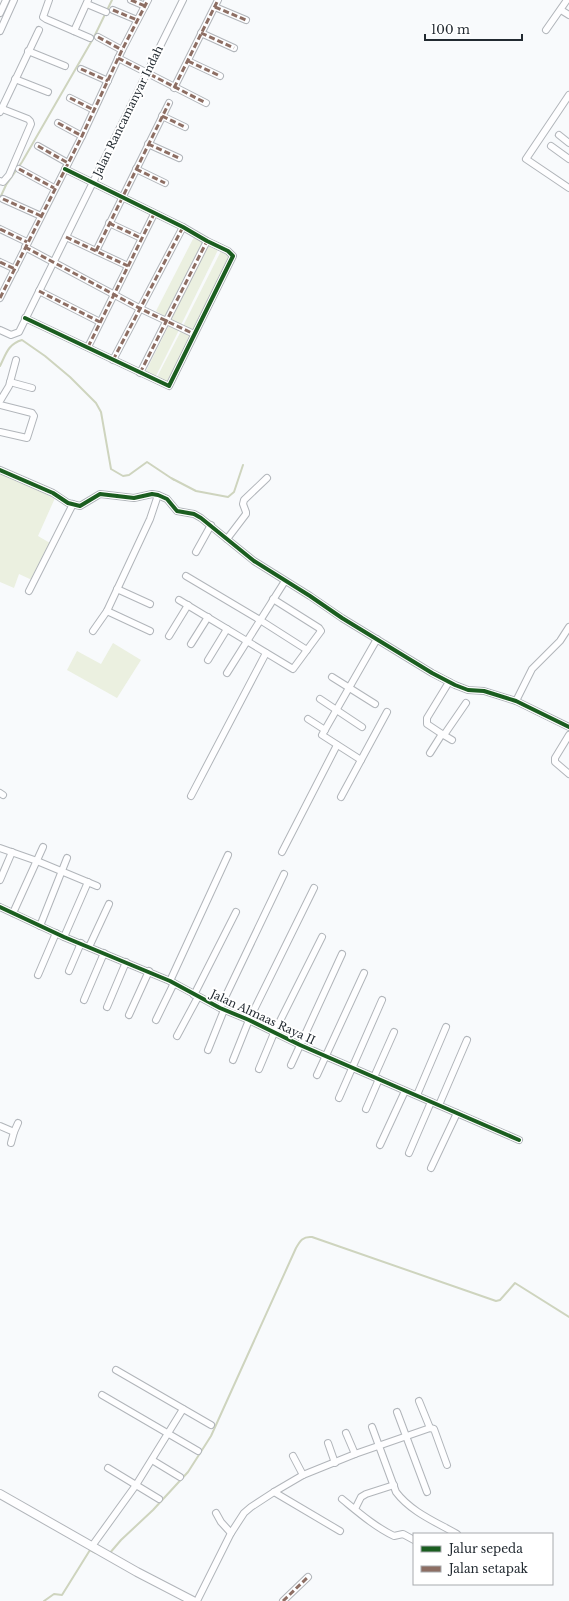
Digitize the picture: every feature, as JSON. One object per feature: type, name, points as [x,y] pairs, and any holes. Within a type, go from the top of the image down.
[{"type":"street","points":[[0,13],[6,0]]},
{"type":"street","points":[[0,31],[14,0]]},
{"type":"street","points":[[49,0],[43,17],[46,20],[90,38]]},
{"type":"street","points":[[131,0],[145,6]]},
{"type":"street","points":[[0,297],[54,188],[82,136],[118,58],[148,0]]},
{"type":"street","name":"Jalan Rancamanyar Indah","points":[[0,330],[11,335],[16,334],[26,318],[183,0]]},
{"type":"street","points":[[174,88],[218,0]]},
{"type":"street","points":[[546,30],[567,0]]},
{"type":"street","points":[[74,32],[87,2],[106,12]]},
{"type":"street","points":[[215,6],[246,20]]},
{"type":"street","points":[[113,10],[137,20]]},
{"type":"street","points":[[560,10],[569,15]]},
{"type":"street","points":[[0,181],[3,182],[9,175],[31,124],[28,119],[0,110],[39,30]]},
{"type":"street","points":[[201,33],[234,48]]},
{"type":"street","points":[[98,38],[122,50]]},
{"type":"street","points":[[28,51],[65,66]]},
{"type":"street","points":[[118,58],[174,88],[206,103]]},
{"type":"street","points":[[188,61],[220,76]]},
{"type":"street","points":[[81,68],[108,81]]},
{"type":"street","points":[[15,79],[48,92]]},
{"type":"street","points":[[569,95],[526,159],[569,188]]},
{"type":"street","points":[[70,98],[94,110]]},
{"type":"street","points":[[96,250],[169,102]]},
{"type":"street","points":[[162,116],[185,127]]},
{"type":"street","points":[[58,123],[82,136]]},
{"type":"street","points":[[559,135],[569,143]]},
{"type":"street","points":[[148,144],[179,158]]},
{"type":"street","points":[[26,318],[168,386],[233,256],[228,251],[206,241],[183,227],[92,184],[38,146]]},
{"type":"street","points":[[551,146],[568,156]]},
{"type":"street","points":[[19,169],[54,188]]},
{"type":"street","points":[[136,169],[165,183]]},
{"type":"street","points":[[3,199],[41,216]]},
{"type":"street","points":[[88,347],[154,214]]},
{"type":"street","points":[[109,223],[142,238]]},
{"type":"street","points":[[113,360],[183,227]]},
{"type":"street","points":[[0,229],[54,262],[114,295],[194,334]]},
{"type":"street","points":[[66,237],[128,266]]},
{"type":"street","points":[[140,373],[206,241]]},
{"type":"street","points":[[0,262],[15,269]]},
{"type":"street","points":[[39,292],[100,322]]},
{"type":"street","points":[[0,401],[10,382],[16,360]]},
{"type":"street","points":[[10,382],[32,388]]},
{"type":"street","points":[[0,405],[32,413],[34,416],[26,438],[0,432]]},
{"type":"street","points":[[0,470],[80,506],[100,494],[134,498],[158,495],[167,499],[177,511],[194,514],[201,518],[254,561],[432,673],[468,690],[484,690],[516,701],[569,727]]},
{"type":"street","points":[[227,539],[246,514],[243,504],[244,500],[267,478]]},
{"type":"street","points":[[93,631],[107,611],[150,519],[158,495]]},
{"type":"street","points":[[29,591],[73,504]]},
{"type":"street","points":[[196,552],[211,525]]},
{"type":"street","points":[[186,576],[307,650]]},
{"type":"street","points":[[227,673],[284,581]]},
{"type":"street","points":[[117,589],[150,604]]},
{"type":"street","points":[[179,600],[228,628],[293,669],[321,631],[319,628],[273,599]]},
{"type":"street","points":[[169,636],[188,605]]},
{"type":"street","points":[[107,611],[150,631]]},
{"type":"street","points":[[191,644],[208,617]]},
{"type":"street","points":[[516,701],[532,669],[560,642],[569,627]]},
{"type":"street","points":[[208,660],[228,628]]},
{"type":"street","points":[[361,760],[322,735],[377,639]]},
{"type":"street","points":[[191,796],[266,653]]},
{"type":"street","points":[[332,677],[375,704]]},
{"type":"street","points":[[449,682],[426,721],[427,724],[452,740]]},
{"type":"street","points":[[320,699],[362,726]]},
{"type":"street","points":[[430,753],[466,703]]},
{"type":"street","points":[[341,796],[387,712]]},
{"type":"street","points":[[308,719],[325,730]]},
{"type":"street","points":[[569,734],[555,758],[555,762],[569,774]]},
{"type":"street","points":[[282,852],[337,744]]},
{"type":"street","points":[[13,913],[43,847]]},
{"type":"street","points":[[0,848],[37,861],[97,886]]},
{"type":"street","points":[[0,880],[12,852]]},
{"type":"street","points":[[156,1020],[228,855]]},
{"type":"street","points":[[40,926],[67,858]]},
{"type":"street","points":[[208,1050],[222,1009],[284,874]]},
{"type":"street","points":[[64,937],[88,882]]},
{"type":"street","points":[[233,1060],[249,1020],[314,888]]},
{"type":"street","points":[[89,947],[109,904]]},
{"type":"street","name":"Jalan Almaas Raya II","points":[[0,907],[64,937],[149,971],[222,1009],[249,1020],[300,1045],[519,1140]]},
{"type":"street","points":[[177,1036],[236,912]]},
{"type":"street","points":[[38,975],[56,933]]},
{"type":"street","points":[[258,1069],[274,1033],[322,937]]},
{"type":"street","points":[[69,971],[81,943]]},
{"type":"street","points":[[84,1000],[104,953]]},
{"type":"street","points":[[291,1065],[342,954]]},
{"type":"street","points":[[107,1007],[126,962]]},
{"type":"street","points":[[129,1015],[149,971]]},
{"type":"street","points":[[318,1075],[364,973]]},
{"type":"street","points":[[339,1098],[382,1000]]},
{"type":"street","points":[[417,1095],[446,1027]]},
{"type":"street","points":[[366,1109],[394,1032]]},
{"type":"street","points":[[439,1105],[466,1040]]},
{"type":"street","points":[[380,1145],[406,1091]]},
{"type":"street","points":[[409,1153],[431,1102]]},
{"type":"street","points":[[431,1168],[457,1113]]},
{"type":"street","points":[[11,1143],[18,1123]]},
{"type":"street","points":[[0,1126],[14,1132]]},
{"type":"street","points":[[116,1370],[211,1425]]},
{"type":"street","points":[[102,1395],[198,1451]]},
{"type":"street","points":[[419,1401],[430,1428],[434,1429],[447,1465]]},
{"type":"street","points":[[92,1546],[136,1485],[184,1409]]},
{"type":"street","points":[[397,1412],[405,1437],[427,1492]]},
{"type":"street","points":[[372,1427],[396,1492],[405,1503],[455,1533]]},
{"type":"street","points":[[197,1601],[231,1533],[244,1513],[274,1492],[304,1476],[355,1454],[430,1428]]},
{"type":"street","points":[[346,1433],[355,1454]]},
{"type":"street","points":[[328,1442],[335,1463]]},
{"type":"street","points":[[293,1456],[304,1476]]},
{"type":"street","points":[[152,1460],[180,1477]]},
{"type":"street","points":[[108,1468],[159,1499]]},
{"type":"street","points":[[355,1509],[361,1497],[394,1485]]},
{"type":"street","points":[[274,1492],[340,1531]]},
{"type":"street","points":[[0,1494],[137,1572],[193,1601]]},
{"type":"street","points":[[342,1499],[392,1535],[396,1536],[400,1533],[413,1539]]},
{"type":"street","points":[[216,1513],[221,1522],[231,1533]]},
{"type":"street","points":[[283,1601],[308,1577]]},
{"type":"green space","points":[[194,237],[204,242],[166,317],[156,311]]},
{"type":"green space","points":[[209,245],[218,250],[181,325],[171,320]]},
{"type":"green space","points":[[221,251],[230,256],[193,331],[183,326]]},
{"type":"green space","points":[[169,325],[179,330],[155,378],[145,373]]},
{"type":"green space","points":[[181,331],[191,335],[166,384],[156,379]]},
{"type":"green space","points":[[0,473],[55,498],[38,536],[50,543],[32,580],[19,574],[14,588],[0,582]]},
{"type":"green space","points":[[113,643],[141,660],[117,698],[67,670],[77,651],[101,664]]},
{"type":"waterway","points":[[0,198],[6,185],[22,162],[94,37],[112,0]]},
{"type":"waterway","points":[[0,366],[10,347],[22,340],[45,356],[70,377],[96,403],[101,412],[111,469],[123,476],[129,475],[147,462],[174,480],[171,478],[196,491],[228,497],[234,492],[243,465]]},
{"type":"waterway","points":[[109,1554],[188,1472],[211,1436],[296,1248],[300,1241],[304,1238],[312,1237],[496,1301],[500,1300],[515,1283],[569,1317]]},
{"type":"waterway","points":[[44,1601],[54,1594],[62,1595],[90,1550],[96,1553]]},
{"type":"marked path","points":[[131,0],[145,6]]},
{"type":"marked path","points":[[0,298],[82,136],[122,50],[148,0]]},
{"type":"marked path","points":[[174,88],[218,0]]},
{"type":"marked path","points":[[215,7],[246,20]]},
{"type":"marked path","points":[[113,10],[137,20]]},
{"type":"marked path","points":[[201,33],[234,48]]},
{"type":"marked path","points":[[98,37],[122,50]]},
{"type":"marked path","points":[[118,58],[206,103]]},
{"type":"marked path","points":[[188,61],[220,76]]},
{"type":"marked path","points":[[81,69],[108,81]]},
{"type":"marked path","points":[[70,98],[94,110]]},
{"type":"marked path","points":[[96,251],[169,103]]},
{"type":"marked path","points":[[162,116],[185,127]]},
{"type":"marked path","points":[[58,123],[82,136]]},
{"type":"marked path","points":[[148,144],[179,158]]},
{"type":"marked path","points":[[38,146],[68,163]]},
{"type":"marked path","points":[[19,169],[54,188]]},
{"type":"marked path","points":[[136,169],[165,183]]},
{"type":"marked path","points":[[3,199],[41,216]]},
{"type":"marked path","points":[[88,347],[154,214]]},
{"type":"marked path","points":[[109,223],[141,238]]},
{"type":"marked path","points":[[113,360],[183,227]]},
{"type":"marked path","points":[[0,229],[27,242]]},
{"type":"marked path","points":[[66,237],[128,266]]},
{"type":"marked path","points":[[140,373],[207,241]]},
{"type":"marked path","points":[[25,247],[141,309],[194,334]]},
{"type":"marked path","points":[[0,262],[15,269]]},
{"type":"marked path","points":[[39,291],[100,322]]},
{"type":"marked path","points":[[283,1601],[308,1577]]},
{"type":"cycle path","points":[[25,318],[169,386],[233,256],[228,251],[183,227],[65,169]]},
{"type":"cycle path","points":[[0,470],[53,493],[68,503],[80,506],[100,494],[134,498],[152,494],[167,499],[177,511],[194,514],[201,518],[254,561],[342,618],[432,673],[468,690],[484,691],[516,701],[569,727]]},
{"type":"cycle path","points":[[0,907],[64,937],[170,981],[220,1008],[249,1020],[300,1045],[519,1140]]}]
